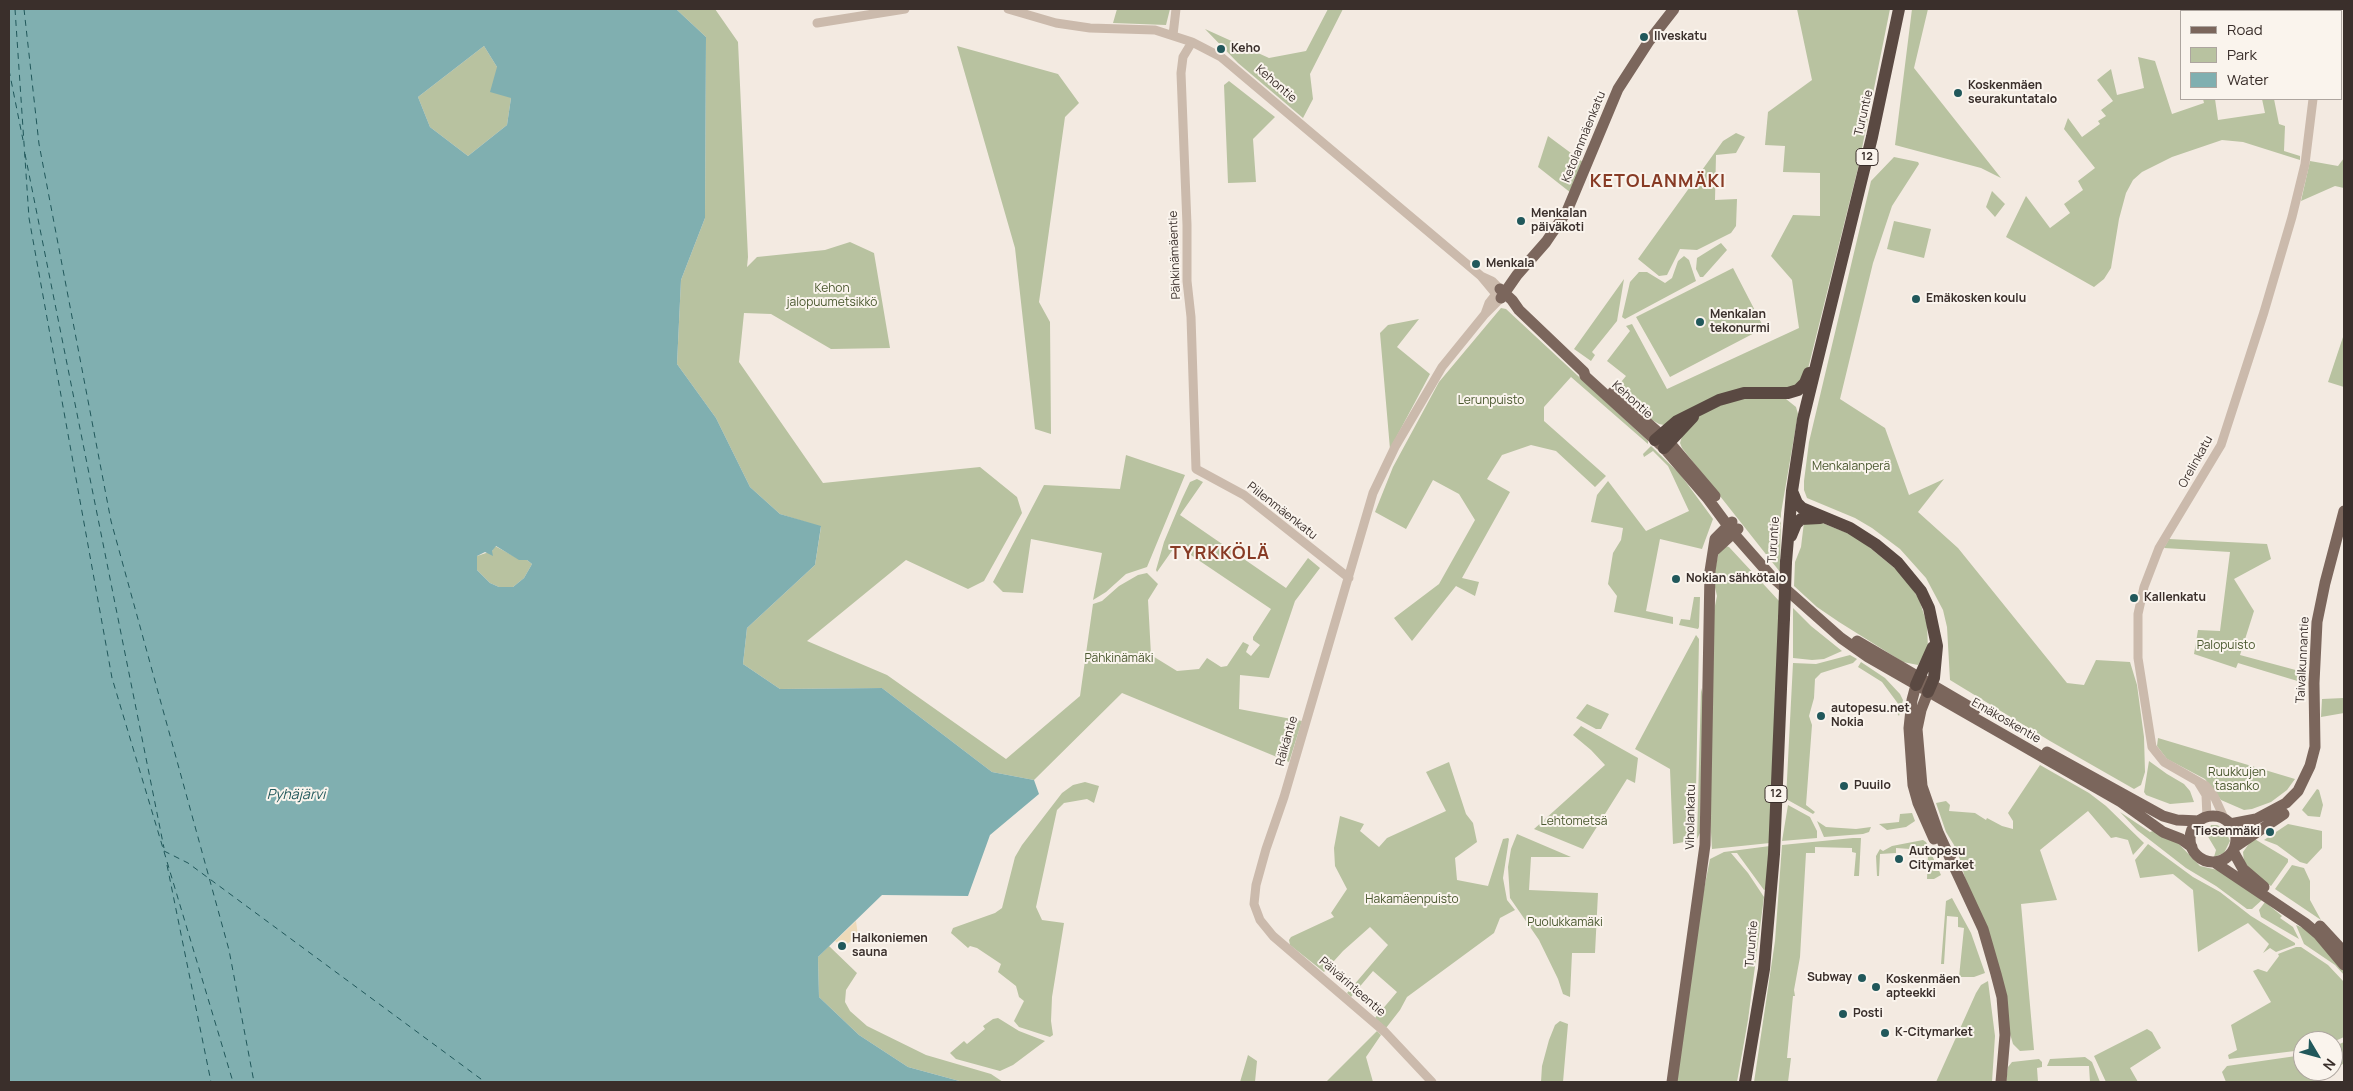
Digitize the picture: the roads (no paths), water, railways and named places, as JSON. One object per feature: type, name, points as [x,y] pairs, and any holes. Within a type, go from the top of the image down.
[{"type":"highway","name":"Turuntie","points":[[1745,1082],[1764,969],[1774,854],[1787,556],[1792,491],[1803,419],[1872,137],[1899,9]]},
{"type":"highway","points":[[1662,441],[1702,409],[1719,400],[1744,393],[1793,392],[1802,387],[1819,350]]},
{"type":"highway","points":[[1776,393],[1794,400],[1800,408],[1803,419]]},
{"type":"highway","points":[[1792,491],[1797,503],[1802,508],[1863,536],[1898,563],[1926,600],[1935,634],[1937,657],[1930,688]]},
{"type":"highway","points":[[1787,556],[1794,528],[1801,519],[1810,517],[1830,520]]},
{"type":"highway","points":[[1918,682],[1930,657],[1935,634]]},
{"type":"main road","name":"Ketolanmäenkatu","points":[[1501,293],[1546,242],[1567,211],[1618,89],[1649,41],[1674,9]]},
{"type":"main road","name":"Kehontie","points":[[1501,293],[1512,300],[1519,310],[1584,372],[1592,374],[1662,441]]},
{"type":"main road","name":"Emäkoskentie","points":[[1662,441],[1771,576],[1784,585],[1812,612],[1918,682],[2147,809],[2170,818],[2203,819]]},
{"type":"main road","name":"Taivalkunnantie","points":[[2234,849],[2298,802],[2313,778],[2316,762],[2314,754],[2314,683],[2317,622],[2324,583],[2344,511]]},
{"type":"main road","name":"Viholankatu","points":[[1672,1082],[1704,855],[1710,571],[1715,538],[1733,527]]},
{"type":"main road","points":[[1918,682],[1912,700],[1909,728],[1913,785],[1918,803],[1954,883],[1989,951]]},
{"type":"main road","name":"Emäkoskentie","points":[[1930,688],[2121,802],[2159,829],[2181,839],[2192,847]]},
{"type":"main road","points":[[1930,688],[1921,710],[1917,729],[1922,786],[1938,832],[1983,929],[2002,997],[2005,1047],[2001,1082]]},
{"type":"main road","name":"Taivalkunnantie","points":[[2228,822],[2256,819],[2286,803],[2303,782],[2314,754]]},
{"type":"main road","points":[[2344,952],[2311,918],[2275,895],[2248,874],[2240,865],[2234,849],[2236,836],[2228,822],[2216,817],[2203,819],[2191,833],[2192,847],[2203,860],[2214,862],[2305,922],[2344,965]]},
{"type":"main road","points":[[2214,862],[2225,859],[2234,849]]},
{"type":"street","points":[[817,24],[905,9]]},
{"type":"street","name":"Kehontie","points":[[1011,9],[1056,24],[1090,28],[1141,28],[1173,35],[1192,42],[1221,57],[1241,72],[1423,230],[1481,276],[1492,281],[1501,293]]},
{"type":"street","points":[[1173,35],[1176,9]]},
{"type":"street","name":"Pähkinämäentie","points":[[1192,42],[1183,57],[1181,73],[1187,225],[1187,281],[1191,326],[1196,469]]},
{"type":"street","name":"Orelinkatu","points":[[2228,822],[2210,790],[2164,762],[2150,743],[2138,658],[2138,614],[2151,566],[2164,540],[2221,445],[2264,312],[2292,217],[2305,164],[2313,100]]},
{"type":"street","name":"Ketolanmäenkatu","points":[[1349,578],[1373,493],[1395,447],[1424,394],[1442,367],[1501,293]]},
{"type":"street","name":"Piilenmäenkatu","points":[[1196,469],[1244,495],[1349,578]]},
{"type":"street","name":"Räikäntie","points":[[1255,912],[1255,891],[1264,858],[1349,578]]},
{"type":"street","points":[[2198,782],[2206,795],[2203,819]]},
{"type":"street","name":"Päivärinteentie","points":[[1255,912],[1264,927],[1273,936],[1385,1032],[1432,1082]]},
{"type":"water","name":"Pyhäjärvi","points":[[9,9],[676,9],[706,37],[705,218],[681,280],[677,364],[716,418],[750,487],[780,514],[821,526],[815,565],[747,628],[743,664],[780,689],[882,688],[992,772],[1034,780],[1039,794],[990,835],[968,896],[882,895],[818,957],[819,997],[859,1035],[908,1067],[963,1082],[9,1082]],"holes":[[[484,46],[497,67],[490,92],[511,98],[507,125],[468,156],[430,127],[418,97]],[[496,546],[519,560],[527,560],[532,564],[524,578],[513,587],[499,587],[490,583],[477,570],[477,556],[485,552],[493,556],[492,551]]]},
{"type":"place","name":"Ilveskatu","points":[[1644,37]]},
{"type":"place","name":"Keho","points":[[1221,49]]},
{"type":"place","name":"Koskenmäen seurakuntatalo","points":[[1958,93]]},
{"type":"place","name":"Menkalan päiväkoti","points":[[1521,221]]},
{"type":"place","name":"Menkala","points":[[1476,264]]},
{"type":"place","name":"Emäkosken koulu","points":[[1916,299]]},
{"type":"place","name":"Menkalan tekonurmi","points":[[1700,322]]},
{"type":"place","name":"Nokian sähkötalo","points":[[1676,579]]},
{"type":"place","name":"Kallenkatu","points":[[2134,598]]},
{"type":"place","name":"autopesu.net Nokia","points":[[1821,716]]},
{"type":"place","name":"Puuilo","points":[[1844,786]]},
{"type":"place","name":"Tiesenmäki","points":[[2270,832]]},
{"type":"place","name":"Autopesu Citymarket","points":[[1899,859]]},
{"type":"place","name":"Halkoniemen sauna","points":[[842,946]]},
{"type":"place","name":"Subway","points":[[1862,978]]},
{"type":"place","name":"Koskenmäen apteekki","points":[[1876,987]]},
{"type":"place","name":"Posti","points":[[1843,1014]]},
{"type":"place","name":"K-Citymarket","points":[[1885,1033]]},
{"type":"district","name":"KETOLANMÄKI","points":[[1658,182]]},
{"type":"district","name":"TYRKKÖLÄ","points":[[1220,554]]},
{"type":"park label","name":"Kehon jalopuumetsikkö","points":[[832,296]]},
{"type":"park label","name":"Lerunpuisto","points":[[1491,401]]},
{"type":"park label","name":"Menkalanperä","points":[[1851,467]]},
{"type":"park label","name":"Palopuisto","points":[[2226,646]]},
{"type":"park label","name":"Pähkinämäki","points":[[1119,659]]},
{"type":"park label","name":"Ruukkujen tasanko","points":[[2237,780]]},
{"type":"park label","name":"Lehtometsä","points":[[1574,822]]},
{"type":"park label","name":"Hakamäenpuisto","points":[[1412,900]]},
{"type":"park label","name":"Puolukkamäki","points":[[1565,923]]}]
